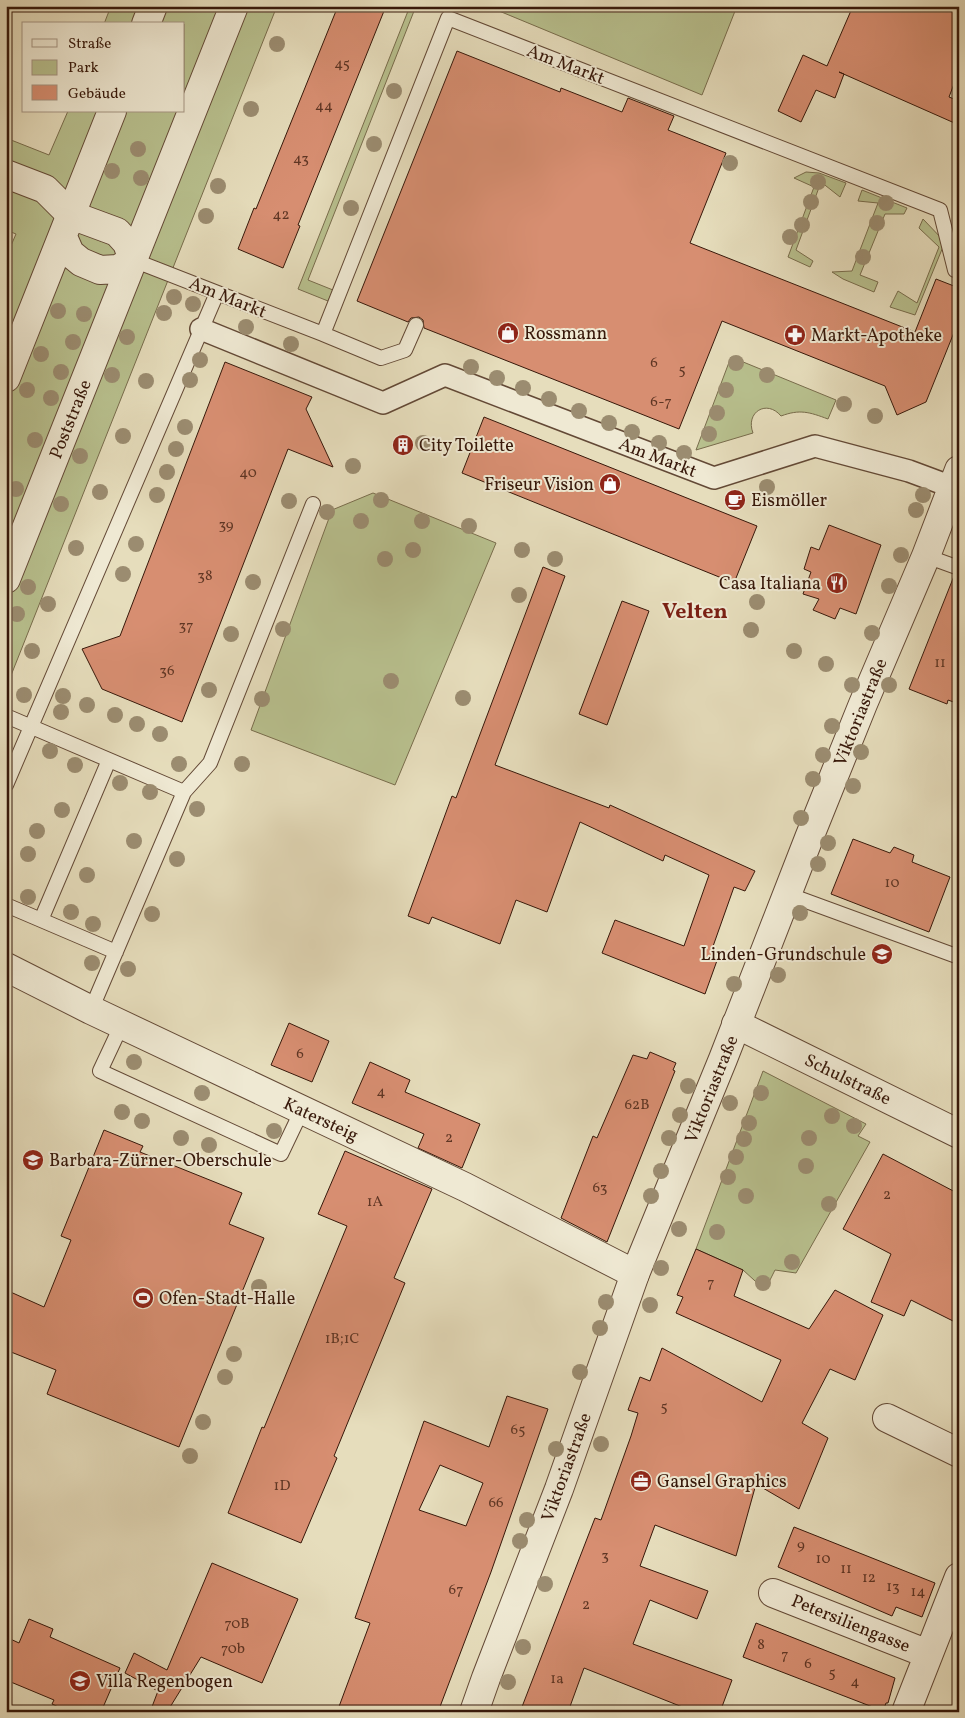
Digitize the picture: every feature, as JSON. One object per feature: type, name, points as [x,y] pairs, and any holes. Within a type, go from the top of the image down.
[{"type":"street","points":[[147,22],[153,6]]},
{"type":"street","name":"Poststraße","points":[[6,579],[234,6]]},
{"type":"street","points":[[6,378],[112,112]]},
{"type":"street","points":[[6,174],[45,190],[67,226],[70,253],[81,262],[100,270],[118,269],[133,260],[126,243],[117,232],[67,226]]},
{"type":"street","name":"Am Markt","points":[[201,329],[383,404],[445,375],[714,478],[815,446],[909,471],[956,479]]},
{"type":"street","name":"Viktoriastraße","points":[[474,1712],[559,1489],[635,1274],[860,712],[926,556],[956,479]]},
{"type":"street","name":"Katersteig","points":[[6,967],[91,1010],[465,1188],[635,1274]]},
{"type":"street","name":"Schulstraße","points":[[736,1024],[959,1134]]},
{"type":"street","points":[[887,1418],[959,1453]]},
{"type":"street","name":"Petersiliengasse","points":[[906,1712],[959,1577]]},
{"type":"street","name":"Petersiliengasse","points":[[774,1593],[928,1654]]},
{"type":"lane","name":"Am Markt","points":[[323,334],[448,18],[940,210],[955,270],[959,271]]},
{"type":"lane","name":"Am Markt","points":[[133,260],[381,358],[405,350],[416,325]]},
{"type":"lane","points":[[6,784],[217,293]]},
{"type":"lane","points":[[91,1010],[184,792],[210,763],[313,504]]},
{"type":"lane","points":[[926,556],[959,568]]},
{"type":"lane","points":[[6,716],[184,792]]},
{"type":"lane","points":[[40,920],[109,760]]},
{"type":"lane","points":[[787,894],[959,957]]},
{"type":"lane","points":[[6,905],[116,952]]},
{"type":"lane","points":[[122,1024],[100,1071],[281,1154],[302,1110]]},
{"type":"green space","points":[[111,6],[277,6],[6,688],[6,257],[16,234],[6,230],[6,138],[49,155],[68,112],[185,112],[185,22],[105,22]]},
{"type":"green space","points":[[410,6],[416,6],[308,280],[333,290],[328,301],[298,289]]},
{"type":"green space","points":[[487,6],[737,6],[702,95]]},
{"type":"green space","points":[[806,172],[819,173],[846,183],[840,197],[821,182],[796,250],[813,261],[810,267],[788,257],[814,187],[794,178]]},
{"type":"green space","points":[[862,190],[907,208],[904,214],[885,214],[860,275],[878,282],[874,292],[843,279],[832,272],[852,271],[878,203],[858,201]]},
{"type":"green space","points":[[923,219],[945,242],[915,315],[890,307],[898,291],[917,303],[939,247],[919,228]]},
{"type":"green space","points":[[731,357],[836,400],[828,419],[804,412],[781,416],[775,411],[764,408],[759,410],[752,419],[753,433],[696,450]]},
{"type":"green space","points":[[373,493],[496,543],[395,785],[251,730],[332,510]]},
{"type":"green space","points":[[763,1071],[866,1124],[858,1136],[870,1142],[796,1273],[775,1270],[765,1290],[743,1270],[696,1249]]},
{"type":"building","points":[[338,6],[386,6],[298,225],[300,226],[283,268],[238,249]]},
{"type":"building","points":[[853,6],[959,6],[959,71],[949,97],[959,101],[959,125],[844,74],[835,98],[816,90],[801,122],[778,111],[803,55],[827,66]]},
{"type":"building","points":[[457,51],[560,92],[561,88],[622,112],[628,98],[674,116],[668,130],[726,153],[690,243],[915,332],[936,279],[959,288],[959,320],[926,402],[897,415],[885,386],[722,321],[679,429],[424,328],[423,320],[419,317],[411,318],[408,322],[357,301]]},
{"type":"building","points":[[225,362],[312,397],[306,409],[333,467],[288,449],[182,722],[102,689],[82,649],[120,636]]},
{"type":"building","points":[[484,417],[757,526],[734,583],[462,473]]},
{"type":"building","name":"Casa Italiana","points":[[829,525],[881,545],[856,614],[840,608],[835,619],[813,610],[819,599],[803,594],[811,572],[804,569],[811,547],[819,550]]},
{"type":"building","points":[[543,567],[565,576],[495,765],[609,808],[610,805],[755,871],[745,891],[734,887],[711,952],[719,955],[705,994],[602,953],[615,920],[684,946],[709,875],[665,855],[663,861],[580,822],[547,912],[516,900],[500,944],[432,917],[429,924],[408,916],[452,796],[456,798]]},
{"type":"building","points":[[954,576],[959,577],[959,704],[948,700],[947,704],[909,689]]},
{"type":"building","points":[[622,601],[649,611],[607,725],[579,714]]},
{"type":"building","points":[[853,839],[890,853],[894,847],[914,855],[912,862],[950,877],[929,932],[831,894]]},
{"type":"building","points":[[289,1023],[329,1041],[312,1082],[271,1065]]},
{"type":"building","points":[[650,1052],[676,1063],[673,1070],[675,1071],[607,1242],[561,1218],[593,1136],[597,1138],[633,1055],[647,1059]]},
{"type":"building","points":[[370,1062],[410,1080],[405,1092],[480,1124],[462,1168],[418,1148],[424,1134],[352,1103]]},
{"type":"building","name":"Ofen-Stadt-Halle","points":[[104,1130],[143,1146],[140,1152],[242,1193],[229,1224],[264,1238],[179,1447],[47,1394],[56,1370],[6,1350],[6,1290],[44,1307],[71,1240],[61,1236]]},
{"type":"building","points":[[345,1151],[432,1189],[394,1278],[405,1283],[334,1456],[337,1458],[301,1543],[228,1513],[262,1427],[264,1428],[347,1226],[318,1214]]},
{"type":"building","points":[[883,1154],[959,1194],[959,1324],[911,1300],[904,1316],[871,1302],[891,1254],[843,1229]]},
{"type":"building","points":[[696,1249],[743,1270],[734,1296],[809,1329],[835,1290],[883,1315],[855,1380],[830,1369],[802,1423],[828,1438],[799,1509],[756,1484],[736,1556],[655,1525],[640,1566],[708,1591],[697,1619],[650,1600],[633,1644],[732,1680],[720,1712],[695,1712],[584,1668],[568,1712],[520,1712],[595,1518],[601,1520],[638,1413],[628,1410],[640,1377],[650,1381],[662,1348],[762,1402],[781,1360],[676,1313],[683,1297],[677,1295]]},
{"type":"building","points":[[507,1396],[548,1409],[491,1572],[438,1712],[337,1712],[370,1623],[355,1618],[424,1421],[489,1447]],"holes":[[[440,1465],[483,1483],[466,1526],[419,1510]]]},
{"type":"building","points":[[794,1527],[935,1583],[922,1617],[896,1607],[892,1616],[778,1567]]},
{"type":"building","points":[[212,1563],[298,1599],[262,1683],[201,1657],[167,1712],[150,1712],[158,1691],[125,1673],[134,1653],[167,1670]]},
{"type":"building","points":[[29,1619],[53,1629],[50,1637],[120,1668],[101,1712],[69,1712],[52,1704],[54,1700],[6,1680],[6,1637],[19,1643]]},
{"type":"building","points":[[756,1623],[895,1678],[888,1703],[886,1703],[883,1711],[743,1657]]},
{"type":"place","name":"Rossmann","points":[[508,333]]},
{"type":"place","name":"Markt-Apotheke","points":[[795,335]]},
{"type":"place","name":"City Toilette","points":[[403,445]]},
{"type":"place","name":"Friseur Vision","points":[[610,484]]},
{"type":"place","name":"Eismöller","points":[[735,500]]},
{"type":"place","name":"Casa Italiana","points":[[837,583]]},
{"type":"place","name":"Linden-Grundschule","points":[[882,954]]},
{"type":"place","name":"Barbara-Zürner-Oberschule","points":[[33,1160]]},
{"type":"place","name":"Ofen-Stadt-Halle","points":[[143,1298]]},
{"type":"place","name":"Gansel Graphics","points":[[641,1481]]},
{"type":"place","name":"Villa Regenbogen","points":[[80,1681]]},
{"type":"district","name":"Velten","points":[[695,610]]}]
